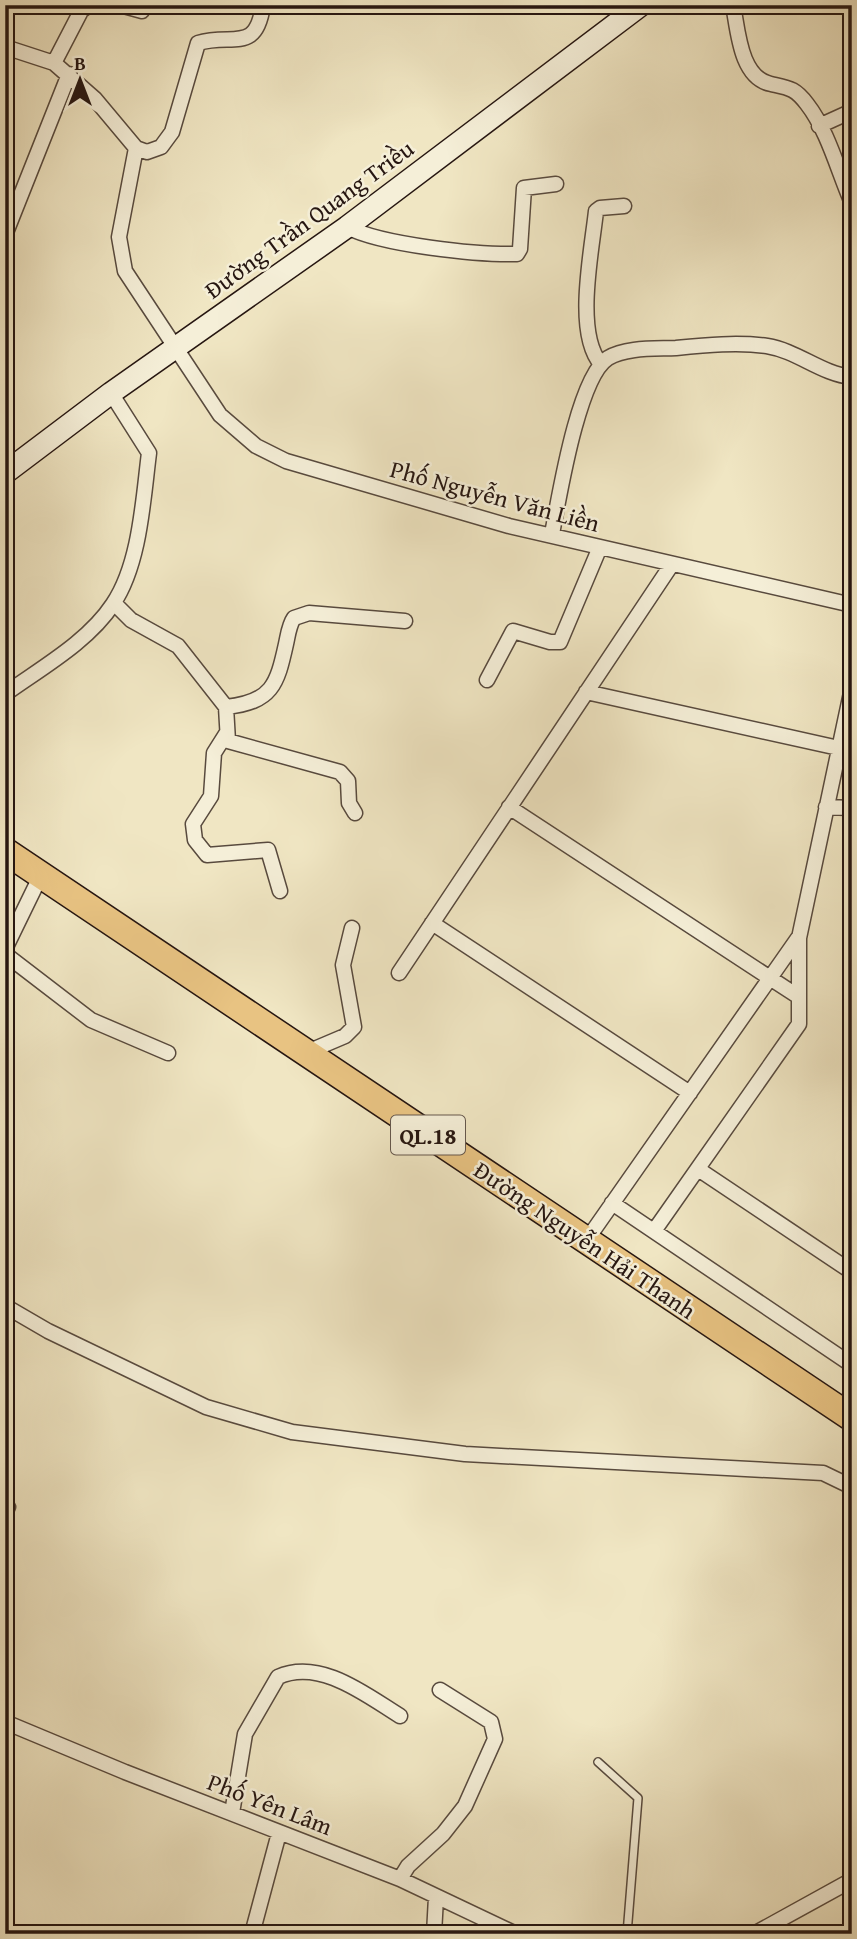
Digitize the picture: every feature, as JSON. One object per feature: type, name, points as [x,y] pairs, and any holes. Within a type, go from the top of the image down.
[{"type":"highway","name":"Đường Nguyễn Hải Thanh","points":[[5,851],[852,1418]]},
{"type":"main road","name":"Đường Trần Quang Triều","points":[[5,473],[111,393],[347,227],[641,5]]},
{"type":"street","points":[[54,63],[81,11],[89,5]]},
{"type":"street","points":[[120,5],[142,11]]},
{"type":"street","points":[[5,47],[54,63],[69,74],[95,99],[136,148],[147,152],[161,147],[172,132],[198,43],[250,36],[260,25],[263,5]]},
{"type":"street","points":[[733,5],[742,49],[757,76],[769,84],[787,85],[796,90],[819,126],[852,203]]},
{"type":"street","points":[[5,235],[69,74]]},
{"type":"street","points":[[819,126],[852,111]]},
{"type":"street","name":"Phố Nguyễn Văn Liền","points":[[136,148],[119,237],[125,271],[227,423],[256,446],[286,461],[509,526],[852,605]]},
{"type":"street","points":[[347,227],[363,234],[439,247],[517,254],[520,249],[524,188],[556,184]]},
{"type":"street","points":[[601,364],[594,356],[588,330],[587,280],[596,211],[600,208],[624,206]]},
{"type":"street","points":[[552,534],[580,412],[601,364],[609,357],[627,352],[741,344],[794,353],[824,369],[852,377]]},
{"type":"street","points":[[5,694],[90,630],[114,603],[137,543],[149,453],[111,393]]},
{"type":"street","points":[[487,680],[513,631],[550,642],[560,642],[600,547]]},
{"type":"street","points":[[399,973],[672,564]]},
{"type":"street","points":[[114,603],[131,620],[178,646],[226,707],[228,741],[340,772],[348,781],[349,803],[355,813]]},
{"type":"street","points":[[226,707],[248,705],[264,696],[275,685],[294,618],[309,614],[405,621]]},
{"type":"street","points":[[654,1231],[799,1024],[799,938],[826,807],[845,749],[852,688]]},
{"type":"street","points":[[586,692],[845,749]]},
{"type":"street","points":[[226,734],[214,753],[211,796],[193,824],[195,840],[206,855],[268,850],[280,891]]},
{"type":"street","points":[[509,807],[799,997]]},
{"type":"street","points":[[826,807],[852,808]]},
{"type":"street","points":[[41,875],[5,951],[91,1020],[168,1054]]},
{"type":"street","points":[[432,923],[690,1093]]},
{"type":"street","points":[[305,1053],[345,1036],[354,1027],[343,965],[352,928]]},
{"type":"street","points":[[586,1241],[799,938]]},
{"type":"street","points":[[698,1169],[852,1272]]},
{"type":"street","points":[[612,1203],[852,1365]]},
{"type":"street","points":[[5,1306],[48,1331],[206,1407],[292,1432],[465,1454],[823,1473],[852,1487]]},
{"type":"street","points":[[232,1813],[246,1734],[278,1677],[290,1674],[332,1677],[400,1716]]},
{"type":"street","points":[[400,1879],[415,1857],[458,1818],[495,1739],[491,1722],[440,1690]]},
{"type":"street","name":"Phố Yên Lâm","points":[[6,1726],[400,1879],[516,1934]]},
{"type":"street","points":[[252,1934],[279,1833]]},
{"type":"street","points":[[754,1934],[852,1880]]},
{"type":"street","points":[[434,1934],[436,1897]]},
{"type":"lane","points":[[598,1762],[638,1798],[627,1934]]}]
